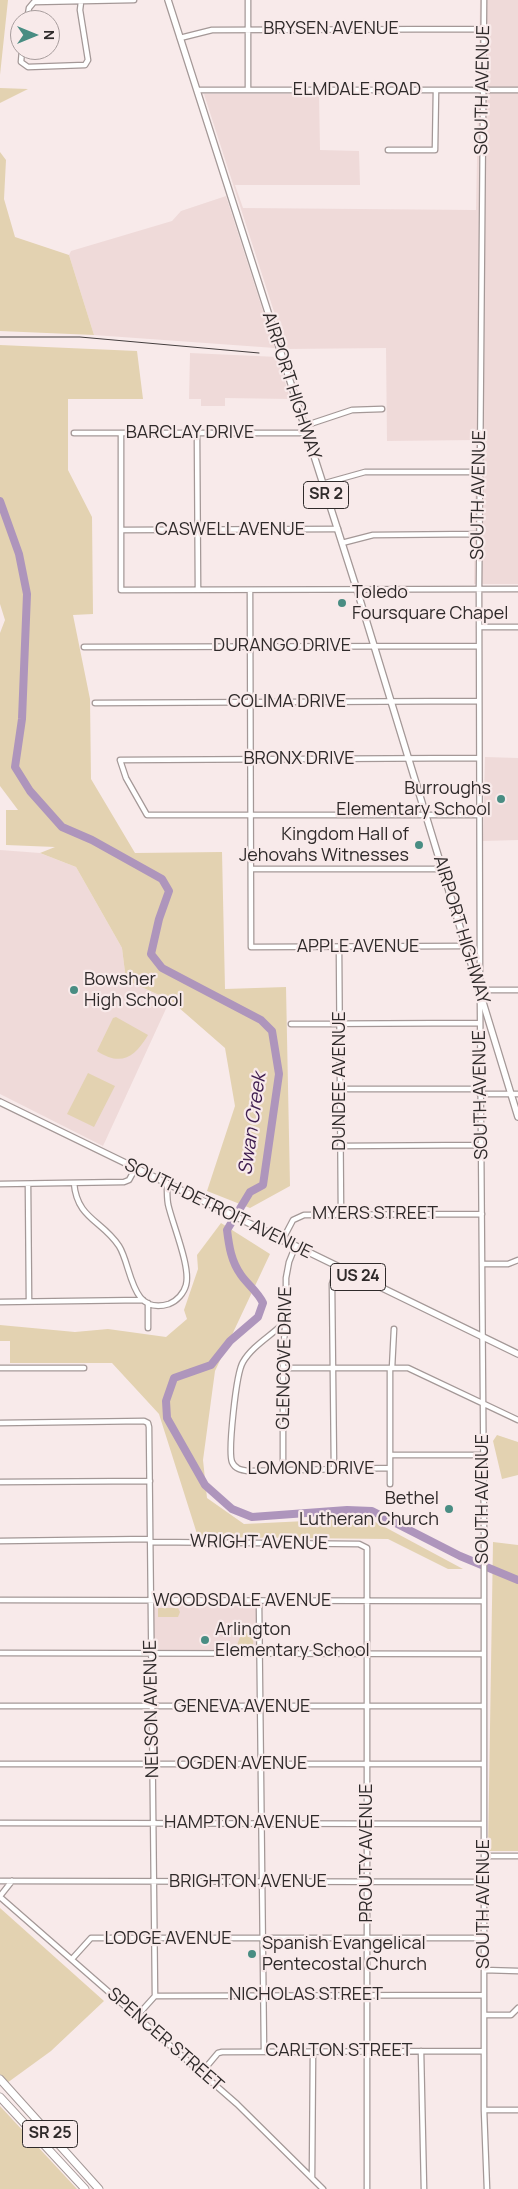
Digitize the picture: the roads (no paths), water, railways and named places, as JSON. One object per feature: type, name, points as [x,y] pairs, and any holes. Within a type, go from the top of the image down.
[{"type":"highway","name":"SR 25","points":[[0,2079],[99,2189]]},
{"type":"highway","name":"SR 25","points":[[0,2097],[85,2189]]},
{"type":"main road","name":"AIRPORT HIGHWAY","points":[[168,0],[357,590],[518,1117]]},
{"type":"main road","name":"SOUTH DETROIT AVENUE","points":[[0,1102],[135,1170],[518,1354]]},
{"type":"street","points":[[29,10],[34,2],[134,0]]},
{"type":"street","points":[[248,0],[248,89]]},
{"type":"street","name":"SOUTH AVENUE","points":[[484,0],[479,758],[484,1554],[484,2110],[487,2189]]},
{"type":"street","points":[[21,60],[21,62],[28,67],[86,66],[88,60],[80,10],[81,2]]},
{"type":"street","name":"BRYSEN AVENUE","points":[[180,38],[212,30],[484,29]]},
{"type":"street","name":"ELMDALE ROAD","points":[[197,90],[518,90]]},
{"type":"street","points":[[388,150],[436,150],[436,90]]},
{"type":"street","points":[[304,426],[352,410],[382,409]]},
{"type":"street","name":"BARCLAY DRIVE","points":[[74,433],[306,433]]},
{"type":"street","points":[[121,433],[121,590],[518,590]]},
{"type":"street","points":[[197,433],[198,590]]},
{"type":"street","points":[[322,484],[365,472],[480,472]]},
{"type":"street","name":"CASWELL AVENUE","points":[[121,530],[338,530]]},
{"type":"street","points":[[342,543],[373,535],[479,534]]},
{"type":"street","points":[[250,590],[251,870],[442,869]]},
{"type":"street","points":[[479,628],[518,627]]},
{"type":"street","name":"DURANGO DRIVE","points":[[84,647],[479,646]]},
{"type":"street","name":"COLIMA DRIVE","points":[[95,703],[479,701]]},
{"type":"street","name":"BRONX DRIVE","points":[[251,815],[147,816],[126,778],[120,760],[479,758]]},
{"type":"street","points":[[251,815],[480,815]]},
{"type":"street","name":"APPLE AVENUE","points":[[251,870],[251,947],[466,946]]},
{"type":"street","name":"DUNDEE AVENUE","points":[[339,947],[341,1215]]},
{"type":"street","points":[[480,990],[518,990]]},
{"type":"street","points":[[292,1024],[480,1023]]},
{"type":"street","points":[[340,1089],[480,1091],[518,1094]]},
{"type":"street","points":[[340,1146],[482,1145]]},
{"type":"street","points":[[0,1184],[124,1182],[129,1180],[135,1170]]},
{"type":"street","points":[[74,1183],[76,1197],[83,1212],[107,1231],[120,1248],[138,1295],[148,1303],[161,1305],[174,1301],[182,1293],[187,1282],[184,1260],[167,1202],[167,1185]]},
{"type":"street","points":[[28,1184],[29,1301]]},
{"type":"street","name":"MYERS STREET","points":[[282,1241],[293,1220],[304,1215],[482,1214]]},
{"type":"street","name":"GLENCOVE DRIVE","points":[[283,1470],[283,1368],[286,1278],[289,1262],[295,1247]]},
{"type":"street","points":[[482,1264],[508,1264],[518,1260]]},
{"type":"street","points":[[334,1469],[332,1284],[337,1267]]},
{"type":"street","points":[[0,1302],[143,1300]]},
{"type":"street","points":[[148,1303],[148,1328]]},
{"type":"street","name":"LOMOND DRIVE","points":[[285,1322],[246,1357],[239,1369],[230,1450],[233,1465],[238,1469],[248,1471],[390,1468]]},
{"type":"street","points":[[390,1484],[391,1368],[394,1329]]},
{"type":"street","points":[[0,1368],[84,1368]]},
{"type":"street","points":[[283,1368],[408,1368],[518,1420]]},
{"type":"street","name":"NELSON AVENUE","points":[[0,1422],[144,1421],[148,1423],[155,1996]]},
{"type":"street","points":[[390,1455],[483,1455]]},
{"type":"street","points":[[0,1482],[150,1481]]},
{"type":"street","name":"WRIGHT AVENUE","points":[[0,1541],[150,1540],[359,1544],[367,1548]]},
{"type":"street","name":"PROUTY AVENUE","points":[[367,1548],[367,2189]]},
{"type":"street","name":"WOODSDALE AVENUE","points":[[0,1600],[484,1600]]},
{"type":"street","points":[[259,1601],[264,2052]]},
{"type":"street","points":[[0,1652],[484,1654]]},
{"type":"street","name":"GENEVA AVENUE","points":[[0,1706],[484,1706]]},
{"type":"street","name":"OGDEN AVENUE","points":[[0,1764],[484,1764]]},
{"type":"street","name":"HAMPTON AVENUE","points":[[0,1823],[484,1824]]},
{"type":"street","points":[[484,1856],[518,1856]]},
{"type":"street","name":"BRIGHTON AVENUE","points":[[0,1881],[484,1882]]},
{"type":"street","points":[[0,1897],[12,1881]]},
{"type":"street","name":"SPENCER STREET","points":[[0,1897],[202,2072],[324,2189]]},
{"type":"street","name":"LODGE AVENUE","points":[[72,1960],[91,1938],[484,1938]]},
{"type":"street","points":[[484,1970],[518,1971]]},
{"type":"street","name":"NICHOLAS STREET","points":[[155,1996],[484,1995]]},
{"type":"street","points":[[137,2016],[155,1996]]},
{"type":"street","points":[[484,2015],[511,2015],[518,2008]]},
{"type":"street","points":[[312,2178],[313,2051]]},
{"type":"street","points":[[421,2051],[424,2189]]},
{"type":"street","name":"CARLTON STREET","points":[[202,2072],[218,2053],[484,2051]]},
{"type":"street","points":[[484,2110],[518,2110]]},
{"type":"waterway","name":"Swan Creek","points":[[0,501],[19,554],[27,594],[22,719],[15,767],[30,791],[62,827],[92,840],[162,879],[169,891],[159,919],[151,954],[162,968],[261,1020],[272,1031],[279,1074],[263,1185],[250,1192],[227,1230],[235,1264],[241,1275],[263,1303],[258,1317],[230,1341],[211,1365],[174,1378],[166,1401],[167,1418],[205,1485],[232,1509],[252,1517],[347,1510],[372,1511],[460,1556],[518,1580]]},
{"type":"railway","points":[[0,337],[80,337],[259,353]]},
{"type":"place","name":"Toledo Foursquare Chapel","points":[[342,603]]},
{"type":"place","name":"Burroughs Elementary School","points":[[501,799]]},
{"type":"place","name":"Kingdom Hall of Jehovahs Witnesses","points":[[419,845]]},
{"type":"place","name":"Bowsher High School","points":[[74,990]]},
{"type":"place","name":"Bethel Lutheran Church","points":[[449,1509]]},
{"type":"place","name":"Arlington Elementary School","points":[[205,1640]]},
{"type":"place","name":"Spanish Evangelical Pentecostal Church","points":[[252,1954]]}]
